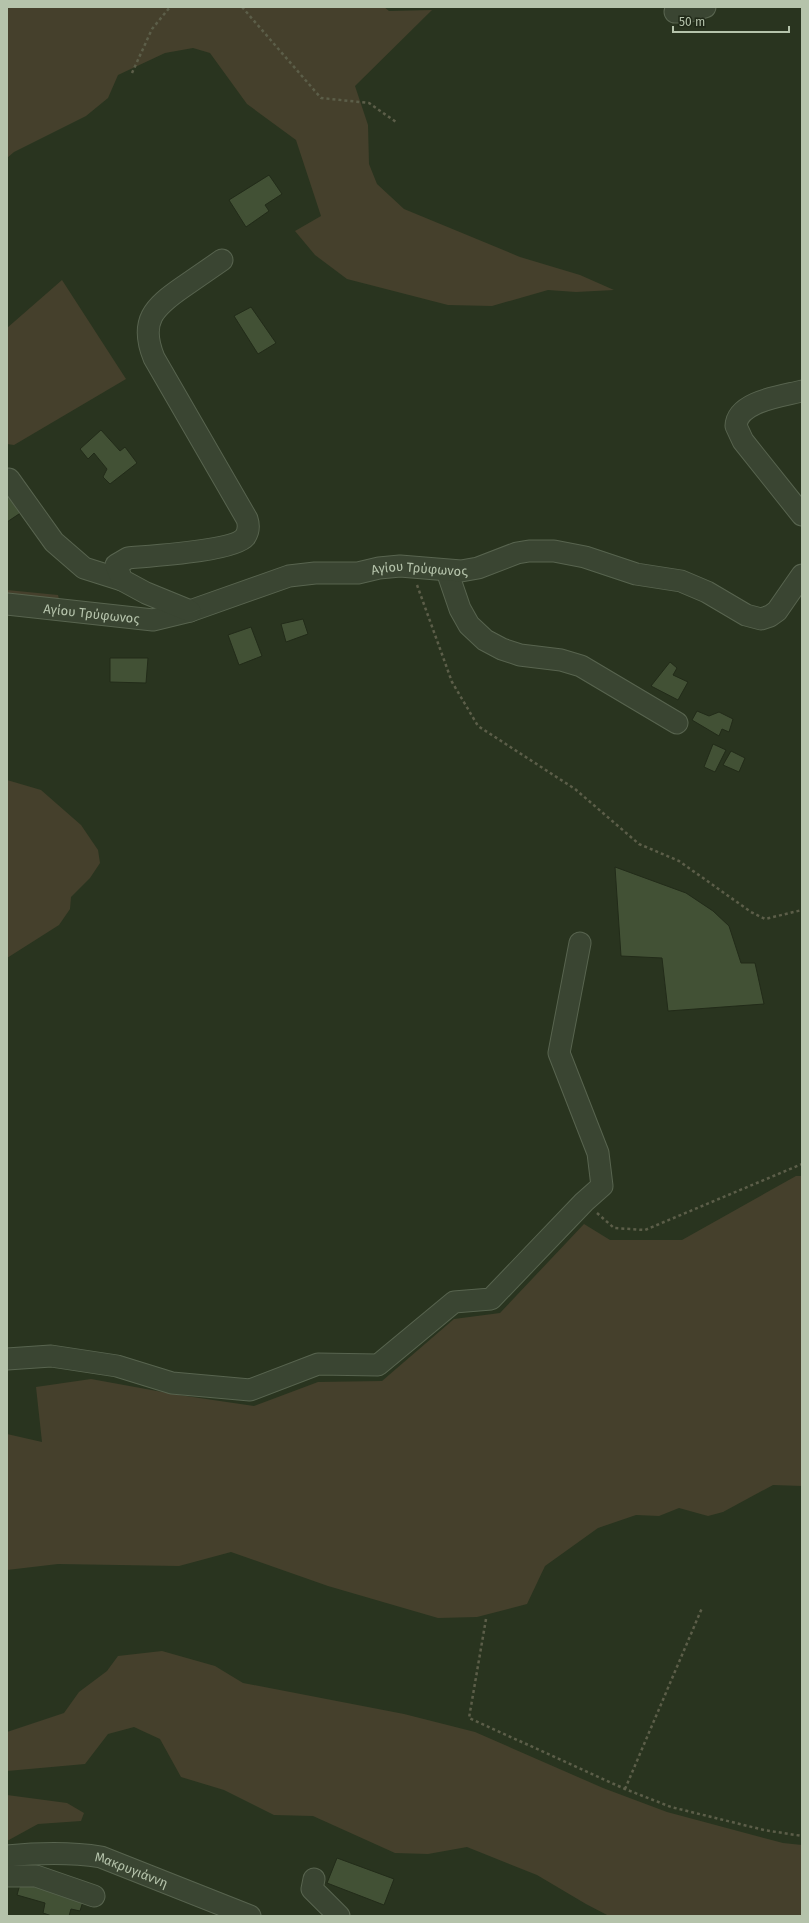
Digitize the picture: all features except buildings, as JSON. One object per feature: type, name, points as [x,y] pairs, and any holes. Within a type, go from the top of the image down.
[{"type":"street","points":[[675,12],[687,12],[705,7]]},
{"type":"street","points":[[122,580],[116,565],[128,558],[225,546],[242,540],[248,529],[247,519],[154,358],[148,339],[149,323],[155,308],[222,260]]},
{"type":"street","points":[[802,391],[754,404],[745,408],[739,415],[736,426],[746,445],[802,515]]},
{"type":"street","points":[[9,480],[54,542],[84,568],[122,580],[146,593],[190,611]]},
{"type":"street","name":"Αγίου Τρύφωνος","points":[[7,604],[153,620],[190,611],[295,575],[358,573],[379,568],[410,566],[447,571],[461,571],[478,568],[506,556],[525,551],[563,553],[585,557],[636,574],[681,580],[707,592],[746,615],[761,619],[770,616],[777,611],[802,575]]},
{"type":"street","points":[[447,571],[468,625],[485,640],[502,649],[520,655],[561,660],[577,664],[677,723]]},
{"type":"street","points":[[7,1359],[51,1356],[117,1366],[172,1383],[250,1390],[318,1364],[378,1365],[454,1302],[491,1299],[584,1202],[602,1186],[598,1154],[559,1053],[580,943]]},
{"type":"street","name":"Μακρυγιάννη","points":[[7,1856],[31,1854],[80,1854],[101,1857],[223,1910],[250,1916]]},
{"type":"street","points":[[7,1876],[36,1876],[94,1896]]},
{"type":"street","points":[[314,1879],[312,1890],[315,1895],[339,1916]]},
{"type":"path","points":[[132,73],[152,29],[170,7]]},
{"type":"path","points":[[242,7],[322,98],[369,103],[396,122]]},
{"type":"path","points":[[410,566],[452,682],[478,726],[576,789],[639,844],[679,861],[751,912],[765,919],[802,910]]},
{"type":"path","points":[[584,1202],[614,1228],[645,1230],[802,1164]]},
{"type":"path","points":[[625,1789],[702,1608]]},
{"type":"path","points":[[486,1619],[468,1718],[625,1789],[671,1807],[764,1830],[802,1836]]},
{"type":"shaded area","points":[[7,7],[384,7],[389,11],[432,10],[355,86],[368,125],[369,164],[377,184],[404,209],[520,257],[580,275],[614,290],[576,292],[548,290],[492,306],[448,305],[347,279],[315,255],[295,231],[321,216],[296,140],[247,104],[210,53],[193,48],[165,53],[118,75],[108,98],[86,116],[14,152],[7,158]]},
{"type":"shaded area","points":[[62,280],[126,379],[14,445],[7,444],[7,328]]},
{"type":"shaded area","points":[[7,590],[58,595],[61,607],[7,599]]},
{"type":"shaded area","points":[[7,780],[41,790],[81,825],[98,850],[100,863],[90,878],[71,897],[70,909],[59,925],[7,958]]},
{"type":"shaded area","points":[[796,1176],[802,1176],[802,1486],[773,1485],[723,1512],[708,1516],[679,1508],[659,1516],[636,1515],[598,1528],[545,1566],[527,1604],[477,1617],[438,1618],[328,1586],[231,1552],[179,1566],[58,1564],[7,1570],[7,1434],[42,1442],[36,1387],[91,1379],[179,1395],[254,1406],[318,1382],[382,1381],[454,1319],[500,1313],[584,1224],[610,1240],[682,1240]]},
{"type":"shaded area","points":[[162,1651],[215,1666],[243,1683],[404,1714],[475,1732],[603,1788],[667,1812],[783,1843],[802,1845],[802,1916],[609,1916],[537,1875],[467,1847],[428,1854],[395,1853],[313,1816],[274,1815],[224,1790],[181,1777],[160,1739],[134,1727],[108,1734],[85,1764],[7,1771],[7,1732],[64,1713],[79,1692],[107,1671],[118,1656]]},
{"type":"shaded area","points":[[7,1795],[67,1803],[84,1813],[81,1821],[38,1824],[7,1841]]}]
